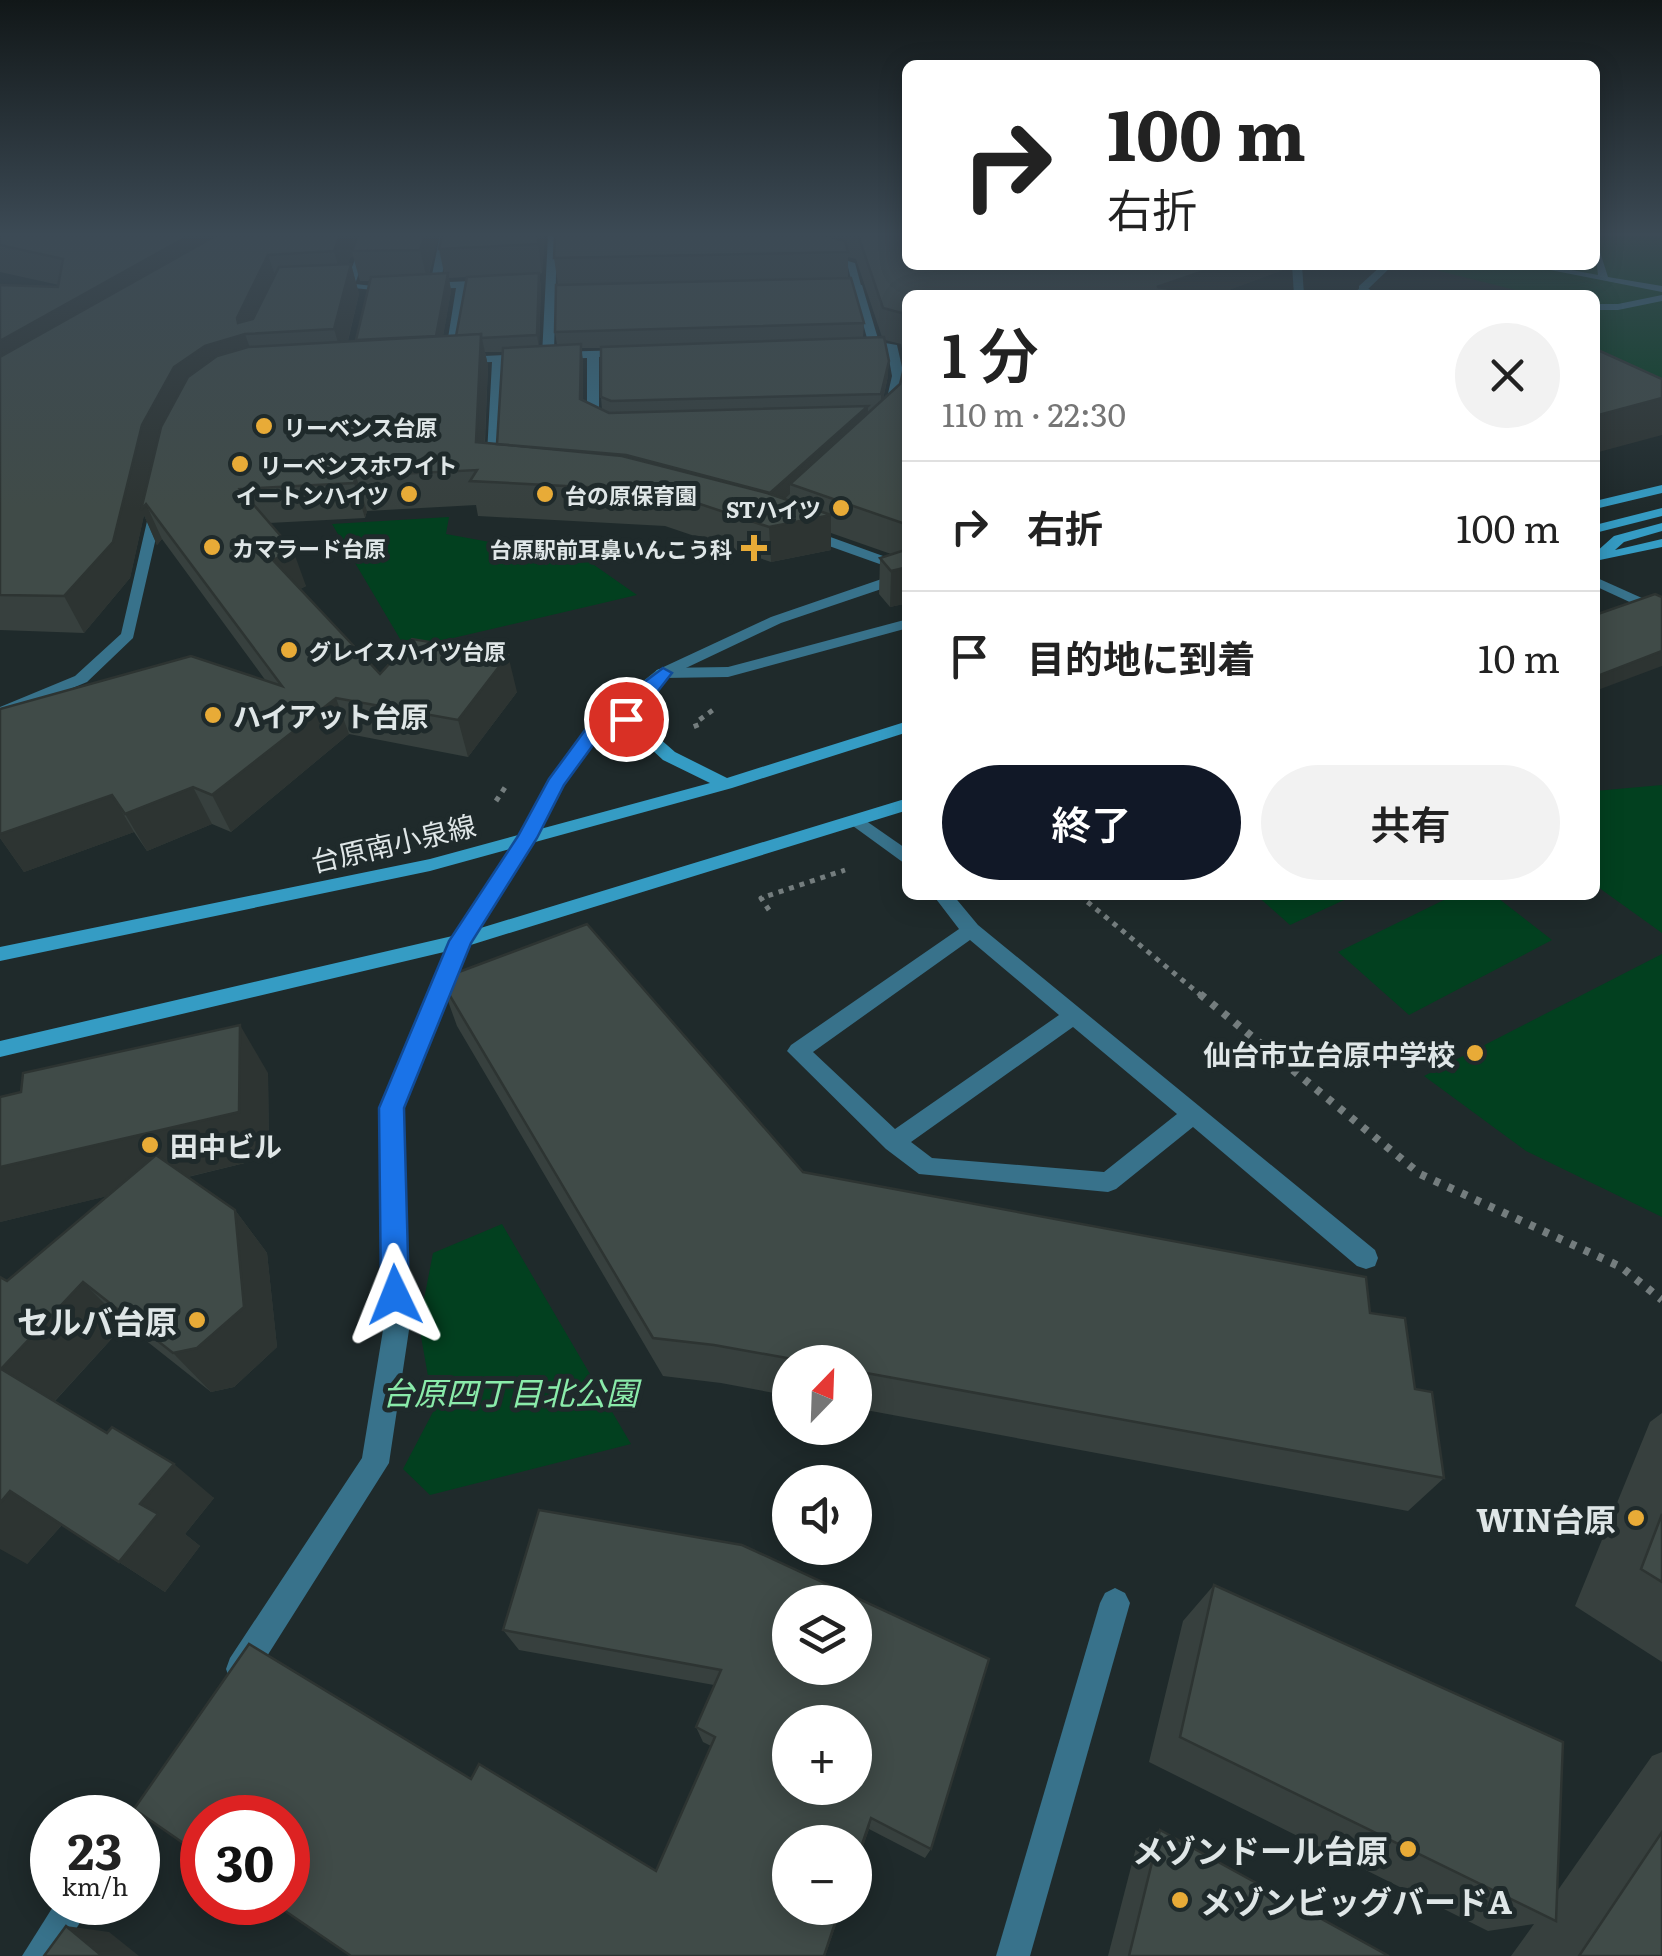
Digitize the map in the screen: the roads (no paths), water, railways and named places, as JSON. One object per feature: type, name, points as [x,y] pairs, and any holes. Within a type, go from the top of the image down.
[{"type":"street","points":[[448,361],[454,326]]},
{"type":"street","points":[[548,356],[550,326]]},
{"type":"street","points":[[869,326],[874,345]]},
{"type":"street","points":[[836,346],[902,345]]},
{"type":"street","points":[[873,423],[889,416],[898,376],[892,346]]},
{"type":"street","points":[[428,362],[645,352]]},
{"type":"street","points":[[593,354],[593,417],[611,424],[631,423]]},
{"type":"street","points":[[498,358],[490,470],[506,470]]},
{"type":"street","points":[[1600,504],[1662,488]]},
{"type":"street","points":[[0,713],[81,679],[128,636],[158,494]]},
{"type":"street","points":[[1600,528],[1662,512]]},
{"type":"street","points":[[791,527],[902,570]]},
{"type":"street","points":[[1600,555],[1619,539],[1662,527]]},
{"type":"street","points":[[1600,557],[1662,543]]},
{"type":"street","points":[[224,1693],[375,1463],[396,1330],[392,1108],[460,941],[527,838],[556,783],[598,726],[663,673],[776,620],[902,574]]},
{"type":"street","points":[[1600,583],[1662,613]]},
{"type":"street","points":[[663,673],[728,672],[902,626]]},
{"type":"street","points":[[663,673],[626,719],[669,756],[726,784]]},
{"type":"street","name":"台原南小泉線","points":[[0,954],[430,865],[726,784],[902,728]]},
{"type":"street","points":[[0,1049],[460,941],[902,806]]},
{"type":"street","points":[[859,822],[902,855]]},
{"type":"street","points":[[946,900],[972,930],[1366,1258]]},
{"type":"street","points":[[972,930],[798,1051],[894,1142],[928,1168],[1108,1182],[1193,1114]]},
{"type":"street","points":[[894,1142],[1074,1016]]},
{"type":"street","points":[[1013,1956],[1115,1603]]},
{"type":"street","points":[[39,1956],[60,1925]]},
{"type":"place","name":"リーベンス台原","points":[[264,426]]},
{"type":"place","name":"リーベンスホワイト","points":[[240,464]]},
{"type":"place","name":"イートンハイツ","points":[[409,494]]},
{"type":"place","name":"台の原保育園","points":[[545,494]]},
{"type":"place","name":"STハイツ","points":[[841,508]]},
{"type":"place","name":"カマラード台原","points":[[212,547]]},
{"type":"place","name":"台原駅前耳鼻いんこう科","points":[[754,548]]},
{"type":"place","name":"グレイスハイツ台原","points":[[289,650]]},
{"type":"place","name":"ハイアット台原","points":[[213,715]]},
{"type":"place","name":"仙台市立台原中学校","points":[[1475,1053]]},
{"type":"place","name":"田中ビル","points":[[150,1145]]},
{"type":"place","name":"セルバ台原","points":[[197,1320]]},
{"type":"place","name":"WIN台原","points":[[1636,1518]]},
{"type":"place","name":"メゾンドール台原","points":[[1408,1849]]},
{"type":"place","name":"メゾンビッグバードA","points":[[1180,1900]]},
{"type":"park label","name":"台原四丁目北公園","points":[[510,1391]]}]
